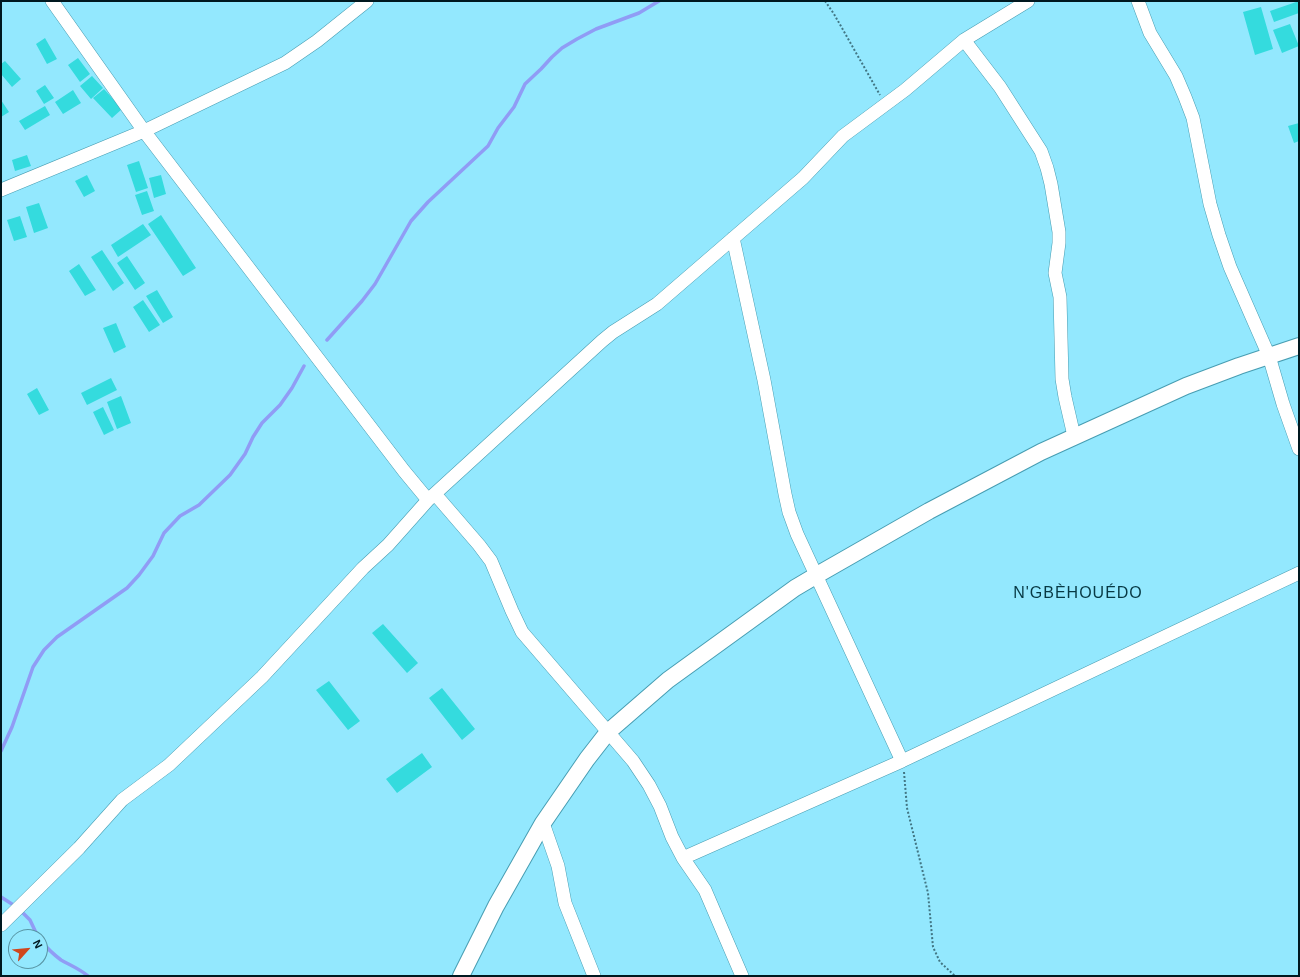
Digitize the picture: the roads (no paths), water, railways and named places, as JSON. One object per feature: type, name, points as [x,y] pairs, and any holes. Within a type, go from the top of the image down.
[{"type":"street","points":[[52,1],[144,131],[404,471],[479,545],[491,561],[522,632],[633,760],[660,806],[672,837],[683,858],[705,890],[742,976]]},
{"type":"street","points":[[1,190],[144,131],[285,63],[367,1]]},
{"type":"street","points":[[1,925],[79,848],[122,800],[169,765],[262,677],[364,568],[388,545],[431,497],[602,341],[613,332],[657,304],[802,178],[843,136],[884,104],[905,90],[964,40],[1028,1]]},
{"type":"street","points":[[1138,1],[1150,33],[1176,76],[1193,118],[1210,204],[1219,235],[1230,267],[1269,356],[1283,404],[1299,448]]},
{"type":"street","points":[[964,40],[1000,87],[1041,151],[1052,184],[1059,232],[1055,273],[1060,297],[1062,379],[1064,397],[1074,436]]},
{"type":"street","points":[[733,238],[764,380],[789,512],[797,534],[902,761]]},
{"type":"street","points":[[461,976],[496,906],[543,823],[587,759],[608,732],[668,680],[795,588],[928,511],[1074,436],[1186,386],[1299,346]]},
{"type":"street","points":[[683,858],[902,761],[1299,573]]},
{"type":"street","points":[[543,823],[558,866],[565,903],[594,976]]},
{"type":"waterway","points":[[327,340],[375,284],[411,221],[428,202],[488,146],[498,128],[514,107],[525,84],[562,48],[596,29],[639,13],[659,1]]},
{"type":"waterway","points":[[1,751],[12,727],[33,667],[44,650],[57,637],[127,588],[139,575],[153,556],[164,533],[180,516],[199,505],[230,475],[245,454],[262,423],[280,405],[292,388],[304,366]]},
{"type":"waterway","points":[[1,897],[15,906]]},
{"type":"waterway","points":[[20,910],[30,920],[34,929]]},
{"type":"waterway","points":[[48,948],[61,960],[88,976]]},
{"type":"district","name":"N'GBÈHOUÉDO","points":[[1078,594]]}]
